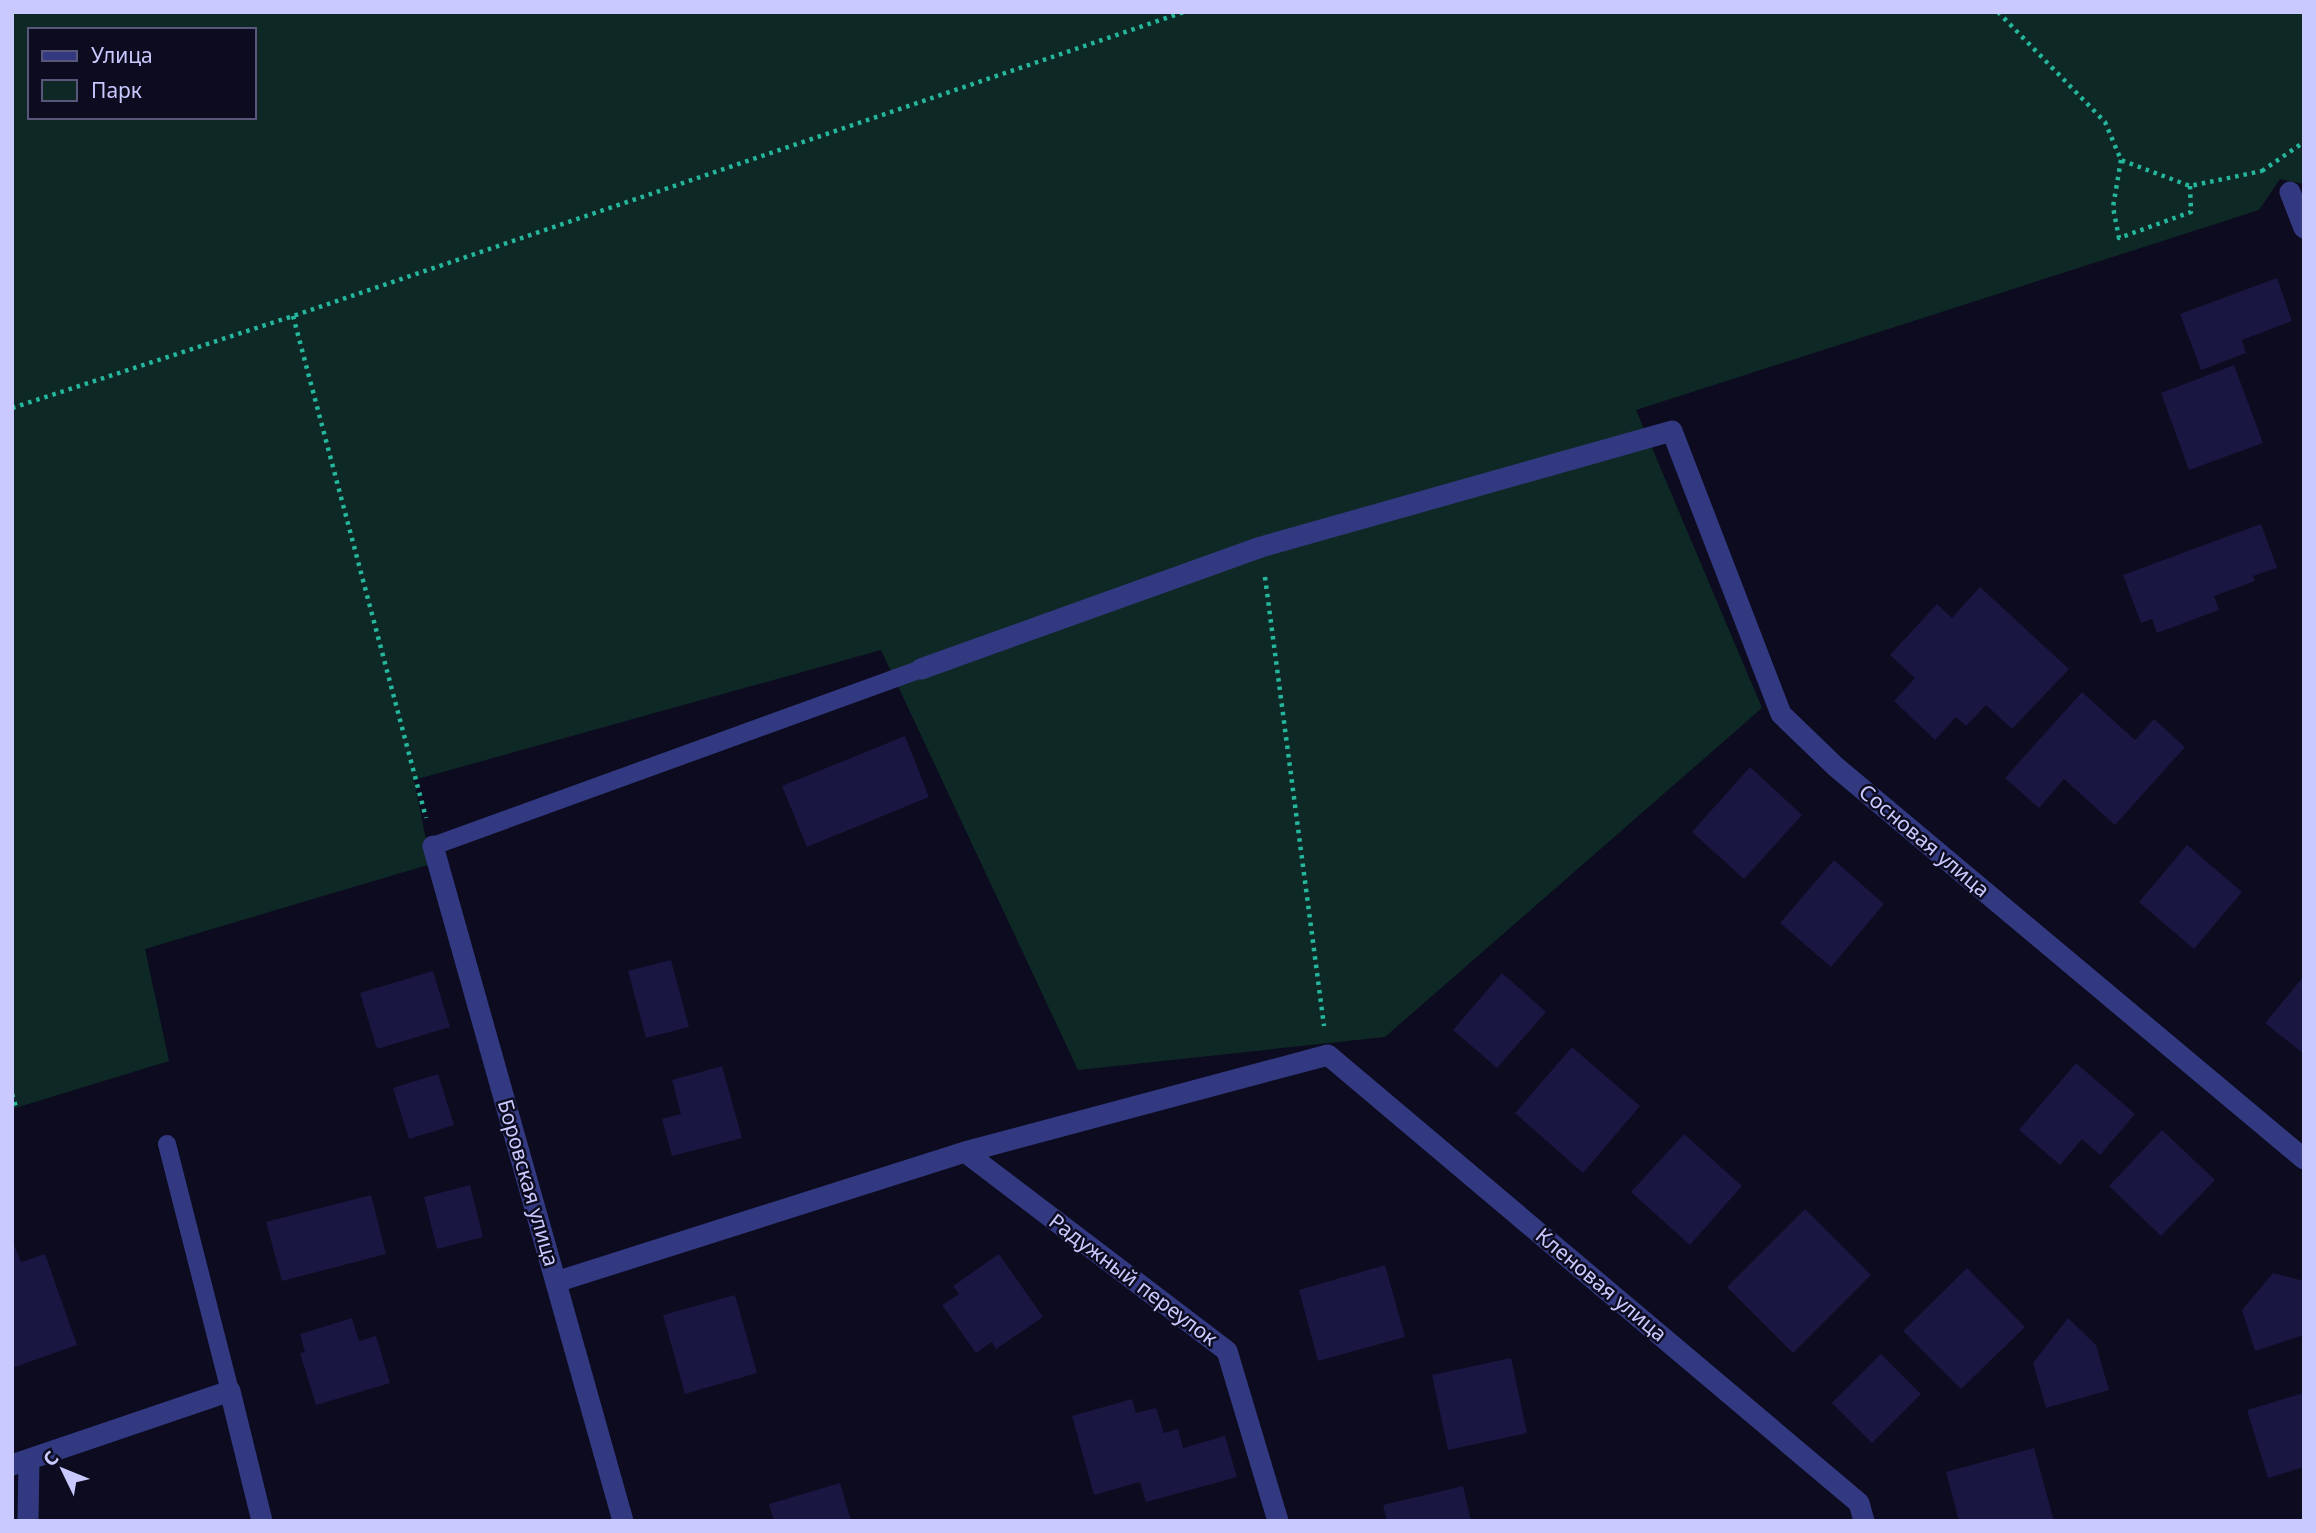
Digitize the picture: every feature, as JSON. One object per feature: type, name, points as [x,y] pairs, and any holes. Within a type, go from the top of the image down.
[{"type":"street","points":[[2293,199],[2304,229]]},
{"type":"street","name":"Сосновая улица","points":[[1261,547],[1672,431],[1782,714],[1836,767],[2304,1159]]},
{"type":"street","points":[[921,669],[1261,547]]},
{"type":"street","name":"Боровская улица","points":[[433,846],[623,1521]]},
{"type":"street","points":[[556,1282],[965,1152],[1328,1055]]},
{"type":"street","name":"Кленовая улица","points":[[1328,1055],[1859,1503],[1864,1521]]},
{"type":"street","name":"Радужный переулок","points":[[965,1152],[1227,1351],[1278,1521]]},
{"type":"street","points":[[28,1521],[21,1462],[230,1391],[262,1521]]},
{"type":"lane","points":[[433,846],[921,669]]},
{"type":"lane","points":[[167,1144],[230,1391]]},
{"type":"path","points":[[12,408],[293,316],[1184,12]]},
{"type":"path","points":[[1998,12],[2105,122],[2121,160],[2113,207],[2119,238],[2191,212],[2190,186]]},
{"type":"path","points":[[2121,160],[2190,186],[2262,170],[2304,142]]},
{"type":"path","points":[[2262,170],[2293,199]]},
{"type":"path","points":[[293,316],[433,846]]},
{"type":"path","points":[[1261,547],[1328,1055]]},
{"type":"path","points":[[12,1094],[16,1107]]},
{"type":"green space","points":[[12,12],[2304,12],[2304,184],[2280,179],[2259,210],[1636,410],[1762,708],[1385,1037],[1078,1070],[881,650],[414,780],[431,864],[145,949],[169,1061],[12,1109]]},
{"type":"building","points":[[2277,278],[2292,321],[2242,340],[2246,353],[2201,370],[2180,314]]},
{"type":"building","points":[[2234,365],[2263,443],[2189,470],[2161,393]]},
{"type":"building","points":[[2261,524],[2277,568],[2253,576],[2255,581],[2214,596],[2219,610],[2157,633],[2152,619],[2141,623],[2123,575]]},
{"type":"building","points":[[1980,587],[2069,669],[2012,729],[1986,705],[1966,726],[1956,717],[1935,740],[1894,701],[1915,678],[1890,655],[1937,604],[1952,618]]},
{"type":"building","points":[[2082,692],[2135,740],[2154,719],[2185,747],[2115,825],[2064,779],[2039,808],[2005,778]]},
{"type":"building","points":[[905,736],[929,797],[807,847],[782,786]]},
{"type":"building","points":[[1750,767],[1802,815],[1744,879],[1692,832]]},
{"type":"building","points":[[2187,845],[2242,892],[2194,949],[2139,902]]},
{"type":"building","points":[[1834,860],[1884,904],[1831,967],[1780,923]]},
{"type":"building","points":[[671,960],[689,1027],[646,1038],[628,971]]},
{"type":"building","points":[[433,971],[450,1027],[377,1049],[360,993]]},
{"type":"building","points":[[1502,973],[1546,1012],[1497,1068],[1453,1030]]},
{"type":"building","points":[[2304,976],[2304,1054],[2265,1023]]},
{"type":"building","points":[[1572,1047],[1640,1106],[1583,1173],[1515,1113]]},
{"type":"building","points":[[2076,1063],[2135,1114],[2100,1155],[2082,1139],[2060,1165],[2019,1130]]},
{"type":"building","points":[[722,1066],[742,1138],[672,1156],[662,1119],[681,1114],[672,1080]]},
{"type":"building","points":[[438,1074],[454,1125],[409,1139],[393,1088]]},
{"type":"building","points":[[2162,1130],[2215,1180],[2161,1236],[2109,1186]]},
{"type":"building","points":[[1684,1134],[1742,1186],[1690,1245],[1631,1192]]},
{"type":"building","points":[[470,1185],[483,1237],[437,1249],[424,1197]]},
{"type":"building","points":[[371,1195],[386,1254],[282,1281],[266,1222]]},
{"type":"building","points":[[1805,1209],[1871,1275],[1793,1353],[1727,1287]]},
{"type":"building","points":[[12,1240],[21,1262],[45,1254],[77,1345],[12,1368]]},
{"type":"building","points":[[999,1254],[1043,1317],[996,1349],[992,1342],[976,1353],[942,1305],[959,1294],[953,1286]]},
{"type":"building","points":[[1385,1265],[1405,1337],[1318,1361],[1299,1290]]},
{"type":"building","points":[[1967,1268],[2025,1327],[1961,1389],[1903,1331]]},
{"type":"building","points":[[2273,1273],[2304,1281],[2304,1335],[2255,1351],[2242,1310]]},
{"type":"building","points":[[735,1295],[757,1373],[685,1394],[663,1315]]},
{"type":"building","points":[[352,1318],[359,1341],[376,1336],[390,1383],[316,1405],[300,1353],[305,1352],[300,1334]]},
{"type":"building","points":[[2068,1318],[2096,1345],[2109,1390],[2046,1408],[2033,1363]]},
{"type":"building","points":[[1881,1354],[1921,1394],[1872,1443],[1832,1403]]},
{"type":"building","points":[[1511,1358],[1527,1433],[1448,1450],[1432,1375]]},
{"type":"building","points":[[2304,1393],[2304,1467],[2268,1478],[2247,1410]]},
{"type":"building","points":[[1132,1399],[1136,1413],[1156,1408],[1164,1433],[1178,1429],[1183,1448],[1225,1436],[1237,1477],[1146,1502],[1140,1482],[1094,1495],[1072,1416]]},
{"type":"building","points":[[2034,1448],[2054,1521],[1959,1521],[1946,1472]]},
{"type":"building","points":[[840,1483],[851,1521],[774,1521],[769,1504]]},
{"type":"building","points":[[1463,1486],[1471,1521],[1387,1521],[1383,1505]]}]
